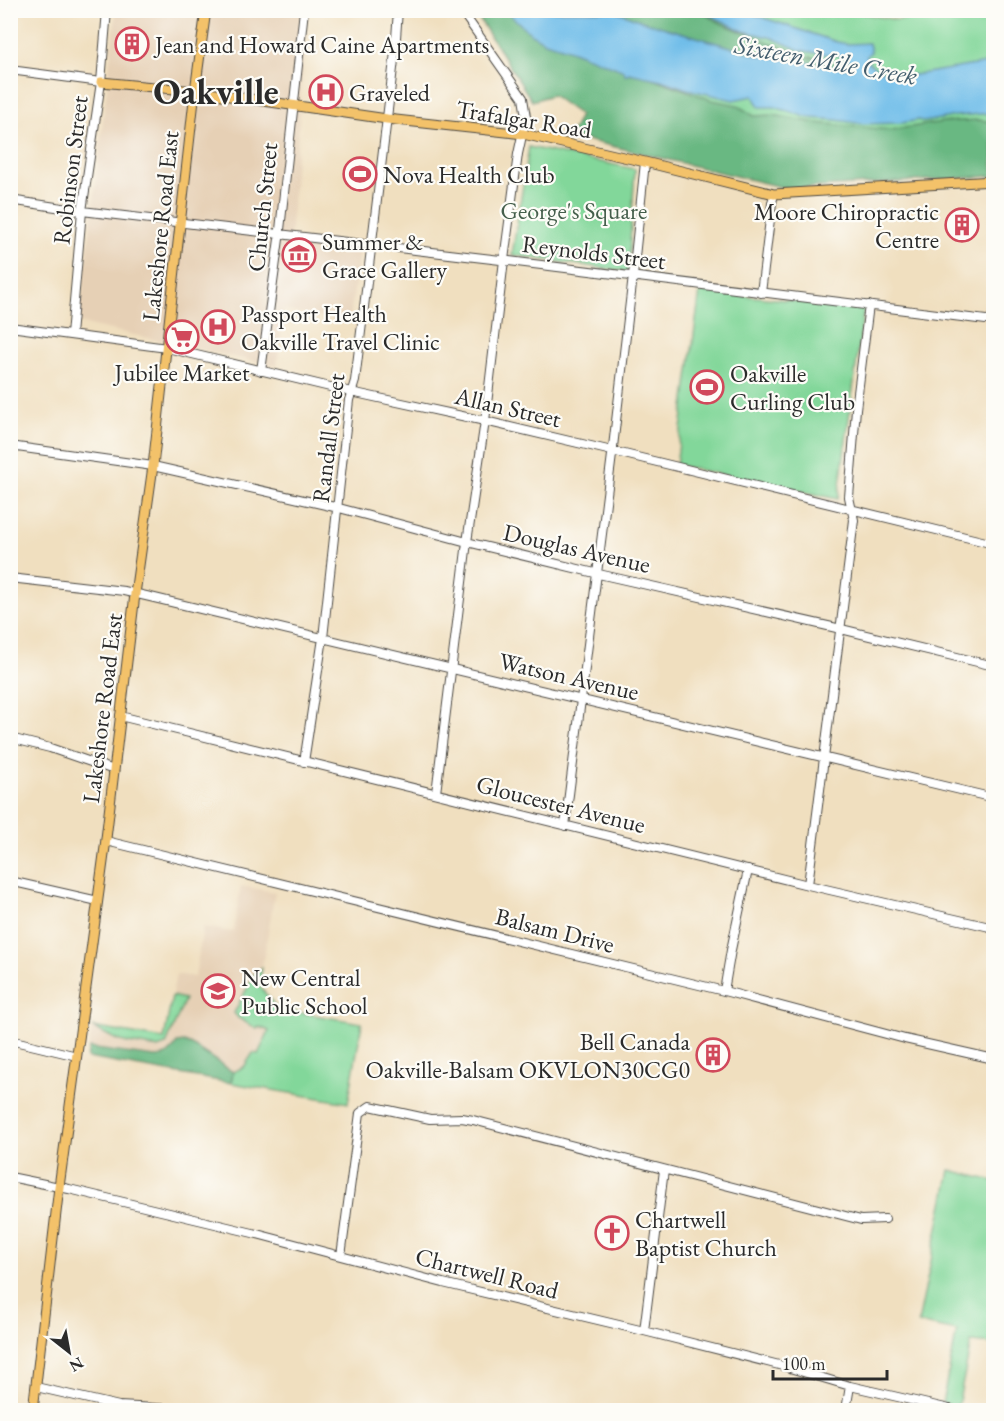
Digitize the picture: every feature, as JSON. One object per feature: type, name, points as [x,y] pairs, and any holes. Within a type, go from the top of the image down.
[{"type":"main road","name":"Lakeshore Road East","points":[[33,1410],[59,1187],[106,841],[135,594],[153,466],[206,10]]},
{"type":"main road","name":"Trafalgar Road","points":[[101,82],[523,134],[774,194],[993,181]]},
{"type":"street","points":[[10,24],[12,10]]},
{"type":"street","name":"Robinson Street","points":[[71,335],[82,211],[101,82],[107,10]]},
{"type":"street","name":"Church Street","points":[[261,371],[304,10]]},
{"type":"street","name":"Randall Street","points":[[304,762],[323,638],[351,392],[355,381],[387,119],[398,10]]},
{"type":"street","points":[[436,793],[518,154],[526,117],[523,98],[461,10]]},
{"type":"street","name":"Trafalgar Road","points":[[10,70],[101,82]]},
{"type":"street","points":[[565,826],[612,451],[645,162]]},
{"type":"street","points":[[761,293],[774,194]]},
{"type":"street","name":"Reynolds Street","points":[[10,200],[82,211],[504,260],[993,321]]},
{"type":"street","points":[[808,885],[854,520],[849,497],[856,409],[869,305]]},
{"type":"street","name":"Allan Street","points":[[10,327],[167,348],[612,451],[993,544]]},
{"type":"street","name":"Douglas Avenue","points":[[10,446],[153,466],[339,508],[467,542],[841,628],[993,666]]},
{"type":"street","name":"Watson Avenue","points":[[10,578],[124,591],[993,798]]},
{"type":"street","name":"Gloucester Avenue","points":[[120,716],[565,826],[993,928]]},
{"type":"street","points":[[10,738],[50,748],[114,770]]},
{"type":"street","name":"Balsam Drive","points":[[106,841],[724,991],[905,1039],[993,1059]]},
{"type":"street","points":[[724,991],[730,950],[748,870]]},
{"type":"street","points":[[10,881],[98,901]]},
{"type":"street","points":[[10,1040],[77,1056]]},
{"type":"street","points":[[341,1256],[360,1113],[370,1106],[430,1119],[473,1120],[861,1220],[885,1219]]},
{"type":"street","points":[[644,1331],[664,1170]]},
{"type":"street","name":"Chartwell Road","points":[[10,1176],[257,1234],[443,1283],[783,1366],[850,1386],[954,1410]]},
{"type":"street","points":[[846,1410],[850,1386]]},
{"type":"street","points":[[36,1387],[119,1406],[193,1410]]},
{"type":"shaded area","points":[[116,11],[307,11],[290,241],[360,252],[349,323],[284,310],[277,366],[79,323]]},
{"type":"shaded area","name":"New Central Public School","points":[[241,886],[275,892],[259,985],[275,1006],[362,1023],[348,1103],[87,1058],[92,1027],[164,1039],[176,974],[195,977],[203,927],[233,932]]},
{"type":"green space","points":[[844,10],[897,20],[958,11],[993,11],[993,138],[754,140],[478,11]]},
{"type":"green space","points":[[474,11],[524,11],[633,71],[712,100],[737,105],[754,116],[773,115],[816,123],[891,130],[943,122],[978,120],[993,122],[993,176],[789,189],[570,136],[580,115],[552,95],[532,101]]},
{"type":"green space","points":[[598,11],[698,11],[725,25],[805,56],[858,66],[859,71],[788,72]]},
{"type":"green space","name":"George's Square","points":[[529,147],[635,169],[628,272],[512,255]]},
{"type":"green space","points":[[700,291],[864,308],[838,499],[676,465]]},
{"type":"green space","points":[[262,968],[259,985],[275,1006],[362,1023],[348,1103],[231,1083],[233,1072],[244,1067],[253,1053],[258,1054],[269,1031],[259,1027],[257,1029],[238,1018],[234,1013],[256,971]]},
{"type":"green space","points":[[172,996],[185,999],[166,1045],[158,1048],[128,1043],[92,1027],[164,1039]]},
{"type":"green space","points":[[184,1042],[233,1072],[231,1083],[87,1058],[89,1048],[159,1057],[168,1054],[177,1043]]},
{"type":"green space","points":[[950,1170],[994,1181],[993,1344],[971,1342],[958,1406],[942,1403],[957,1331],[918,1323]]},
{"type":"water","points":[[506,11],[616,11],[642,21],[758,55],[852,68],[849,61],[838,55],[799,50],[772,38],[743,31],[705,11],[747,11],[837,42],[869,43],[871,52],[867,55],[868,62],[878,70],[914,75],[993,62],[993,113],[902,123],[863,124],[809,118],[775,107],[759,107],[753,96],[733,100],[661,80],[629,73],[625,75],[624,71],[617,68],[545,42],[531,34]]},
{"type":"place","name":"Jean and Howard Caine Apartments","points":[[132,44]]},
{"type":"place","name":"Graveled","points":[[326,92]]},
{"type":"place","name":"Nova Health Club","points":[[360,174]]},
{"type":"place","name":"Moore Chiropractic Centre","points":[[962,225]]},
{"type":"place","name":"Summer & Grace Gallery","points":[[299,255]]},
{"type":"place","name":"Passport Health Oakville Travel Clinic","points":[[218,327]]},
{"type":"place","name":"Jubilee Market","points":[[182,337]]},
{"type":"place","name":"Oakville Curling Club","points":[[707,387]]},
{"type":"place","name":"New Central Public School","points":[[218,991]]},
{"type":"place","name":"Bell Canada Oakville-Balsam OKVLON30CG0","points":[[713,1055]]},
{"type":"place","name":"Chartwell Baptist Church","points":[[612,1233]]},
{"type":"district","name":"Oakville","points":[[216,91]]},
{"type":"water label","name":"Sixteen Mile Creek","points":[[826,60]]}]
